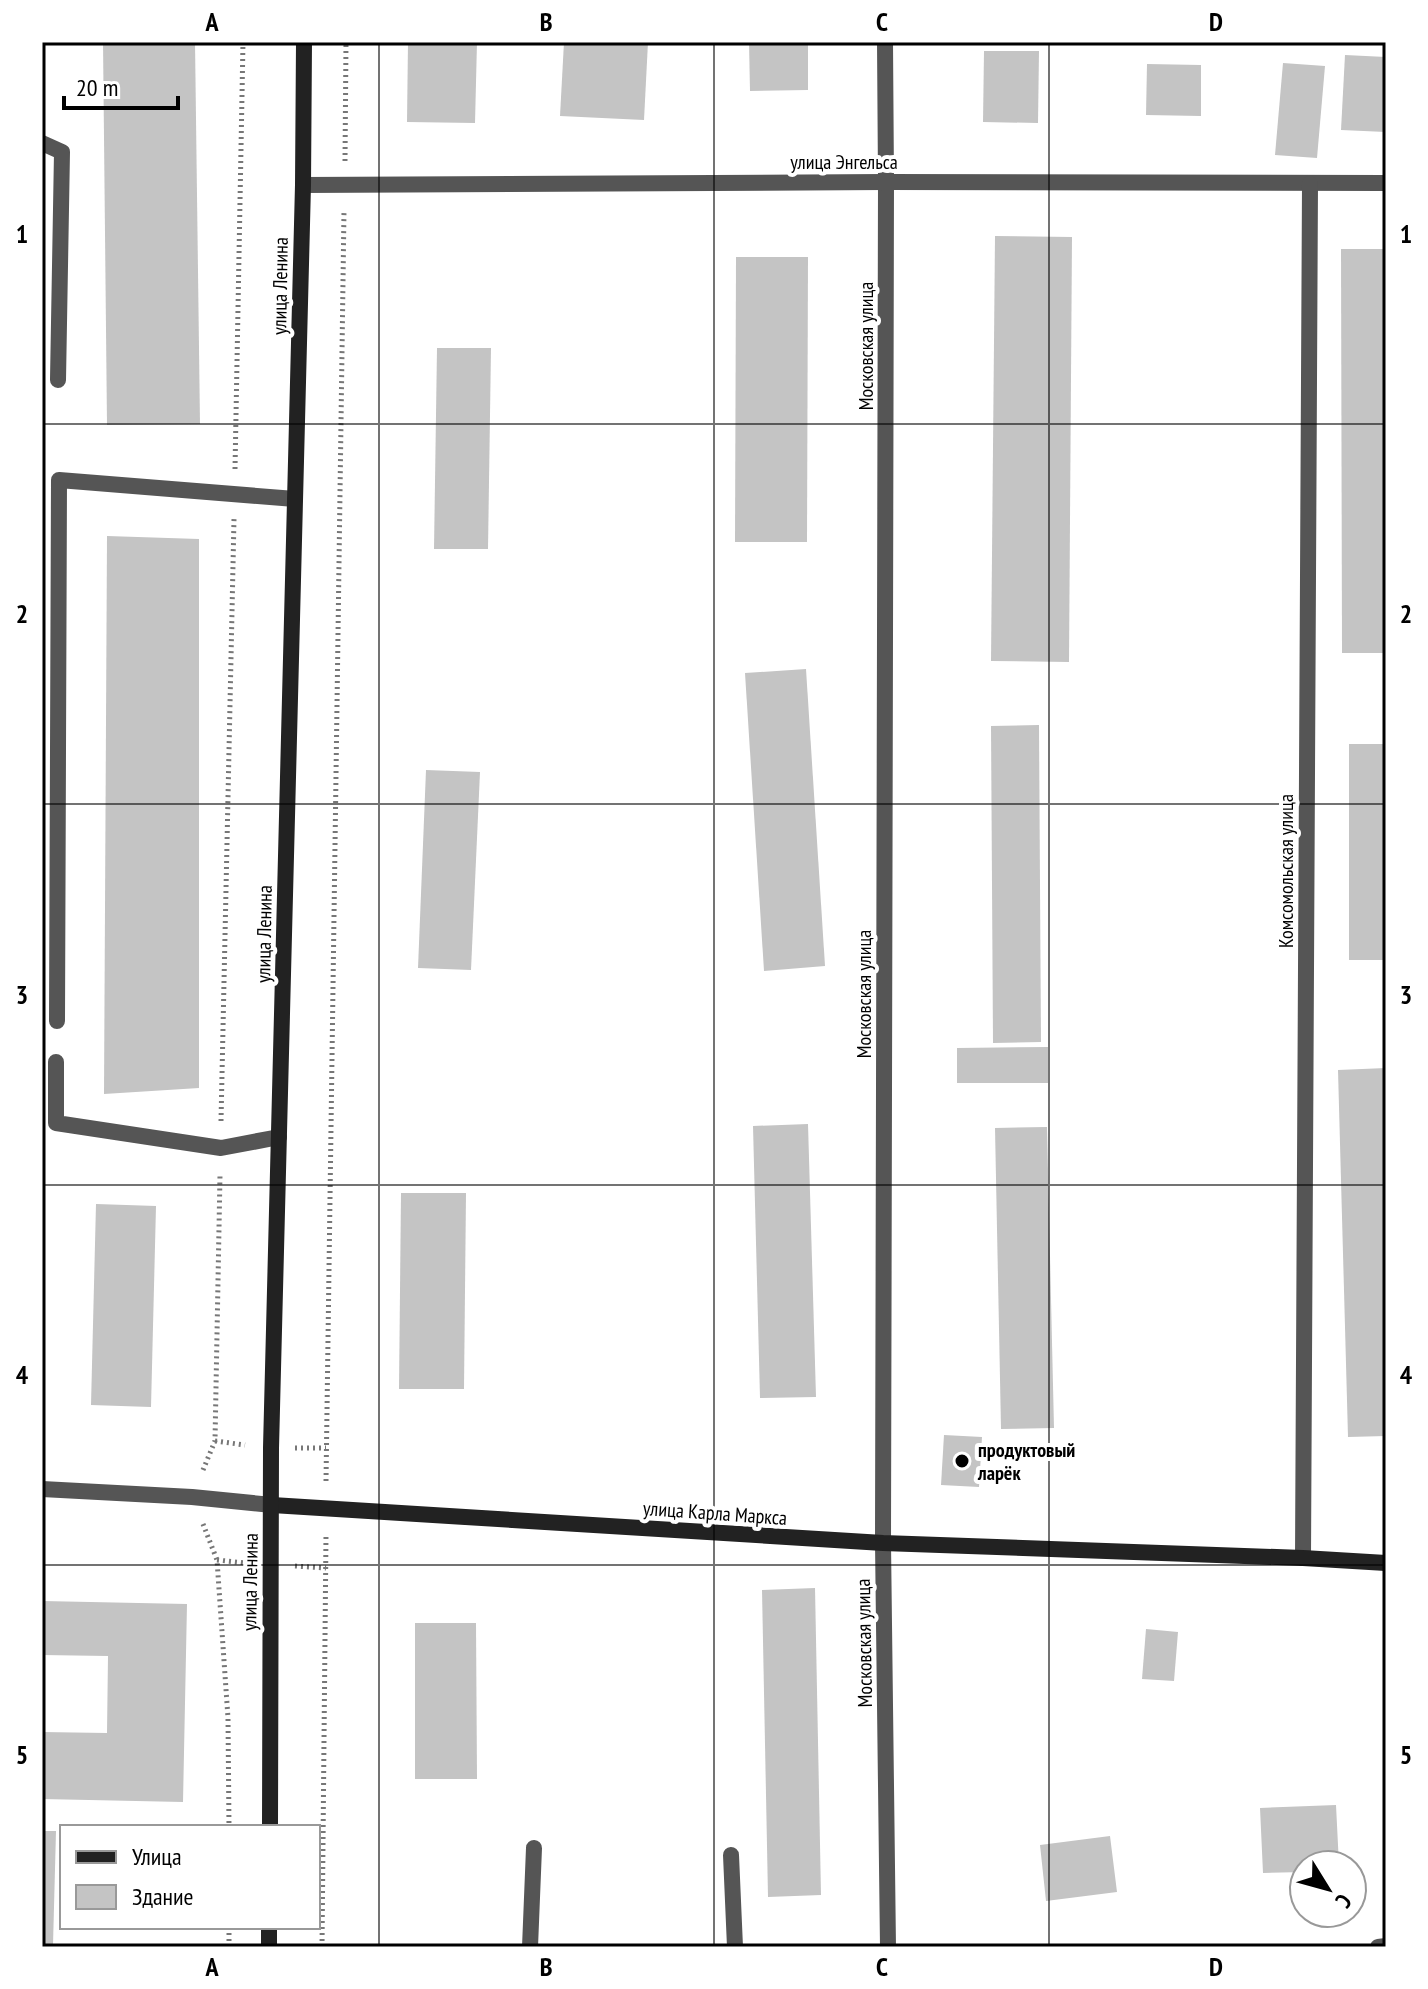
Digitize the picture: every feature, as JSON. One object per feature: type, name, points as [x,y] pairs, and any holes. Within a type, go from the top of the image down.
[{"type":"main road","name":"улица Ленина","points":[[270,1825],[271,1448],[304,42]]},
{"type":"main road","name":"улица Карла Маркса","points":[[272,1505],[883,1543],[1386,1563]]},
{"type":"street","name":"Московская улица","points":[[885,42],[883,1543],[888,1947]]},
{"type":"street","points":[[42,143],[62,152],[58,380]]},
{"type":"street","name":"улица Энгельса","points":[[303,185],[1386,183]]},
{"type":"street","name":"Комсомольская улица","points":[[1303,1558],[1310,184]]},
{"type":"street","points":[[57,1021],[59,480],[295,499]]},
{"type":"street","points":[[56,1062],[56,1123],[221,1148],[279,1137]]},
{"type":"street","name":"улица Карла Маркса","points":[[42,1489],[192,1497],[272,1505]]},
{"type":"street","points":[[530,1947],[534,1848]]},
{"type":"street","points":[[731,1855],[735,1947]]},
{"type":"street","points":[[1378,1947],[1386,1946]]},
{"type":"path","points":[[229,1825],[228,1718],[217,1560],[192,1497],[215,1441],[243,42]]},
{"type":"path","points":[[322,1947],[346,42]]},
{"type":"building","points":[[103,42],[195,42],[200,424],[107,425]]},
{"type":"building","points":[[408,42],[477,42],[475,123],[407,122]]},
{"type":"building","points":[[564,42],[648,42],[644,120],[560,116]]},
{"type":"building","points":[[749,42],[808,42],[808,90],[750,91]]},
{"type":"building","points":[[984,51],[1039,51],[1038,123],[983,122]]},
{"type":"building","points":[[1345,55],[1386,57],[1386,132],[1341,130]]},
{"type":"building","points":[[1283,63],[1325,66],[1317,158],[1275,155]]},
{"type":"building","points":[[1147,64],[1201,65],[1201,116],[1146,115]]},
{"type":"building","points":[[995,236],[1072,237],[1069,662],[991,661]]},
{"type":"building","points":[[1341,249],[1386,249],[1386,653],[1342,653]]},
{"type":"building","points":[[736,257],[808,257],[807,542],[735,542]]},
{"type":"building","points":[[437,348],[491,348],[488,549],[434,549]]},
{"type":"building","points":[[107,536],[199,539],[199,1088],[104,1094]]},
{"type":"building","points":[[806,669],[825,966],[764,971],[745,673]]},
{"type":"building","points":[[1039,725],[1041,1042],[993,1043],[991,726]]},
{"type":"building","points":[[1349,744],[1386,744],[1386,960],[1349,960]]},
{"type":"building","points":[[426,770],[480,772],[471,970],[418,968]]},
{"type":"building","points":[[1048,1047],[1048,1083],[957,1083],[957,1048]]},
{"type":"building","points":[[1386,1068],[1386,1436],[1348,1437],[1338,1070]]},
{"type":"building","points":[[808,1124],[816,1397],[760,1398],[753,1126]]},
{"type":"building","points":[[1047,1127],[1054,1428],[1001,1429],[995,1128]]},
{"type":"building","points":[[401,1193],[466,1193],[464,1389],[399,1389]]},
{"type":"building","points":[[96,1204],[156,1206],[151,1407],[91,1405]]},
{"type":"building","name":"продуктовый ларёк","points":[[944,1435],[982,1437],[979,1487],[941,1485]]},
{"type":"building","points":[[815,1588],[821,1895],[768,1897],[762,1590]]},
{"type":"building","points":[[42,1601],[187,1604],[183,1802],[42,1799],[42,1732],[107,1733],[108,1656],[42,1655]]},
{"type":"building","points":[[415,1623],[476,1623],[477,1779],[415,1779]]},
{"type":"building","points":[[1146,1629],[1178,1632],[1174,1681],[1142,1679]]},
{"type":"building","points":[[1336,1805],[1338,1849],[1288,1849],[1288,1872],[1263,1873],[1260,1808]]},
{"type":"building","points":[[42,1831],[56,1831],[53,1945],[42,1945]]},
{"type":"building","points":[[1110,1836],[1117,1892],[1046,1901],[1040,1845]]},
{"type":"place","name":"продуктовый ларёк","points":[[962,1461]]}]
